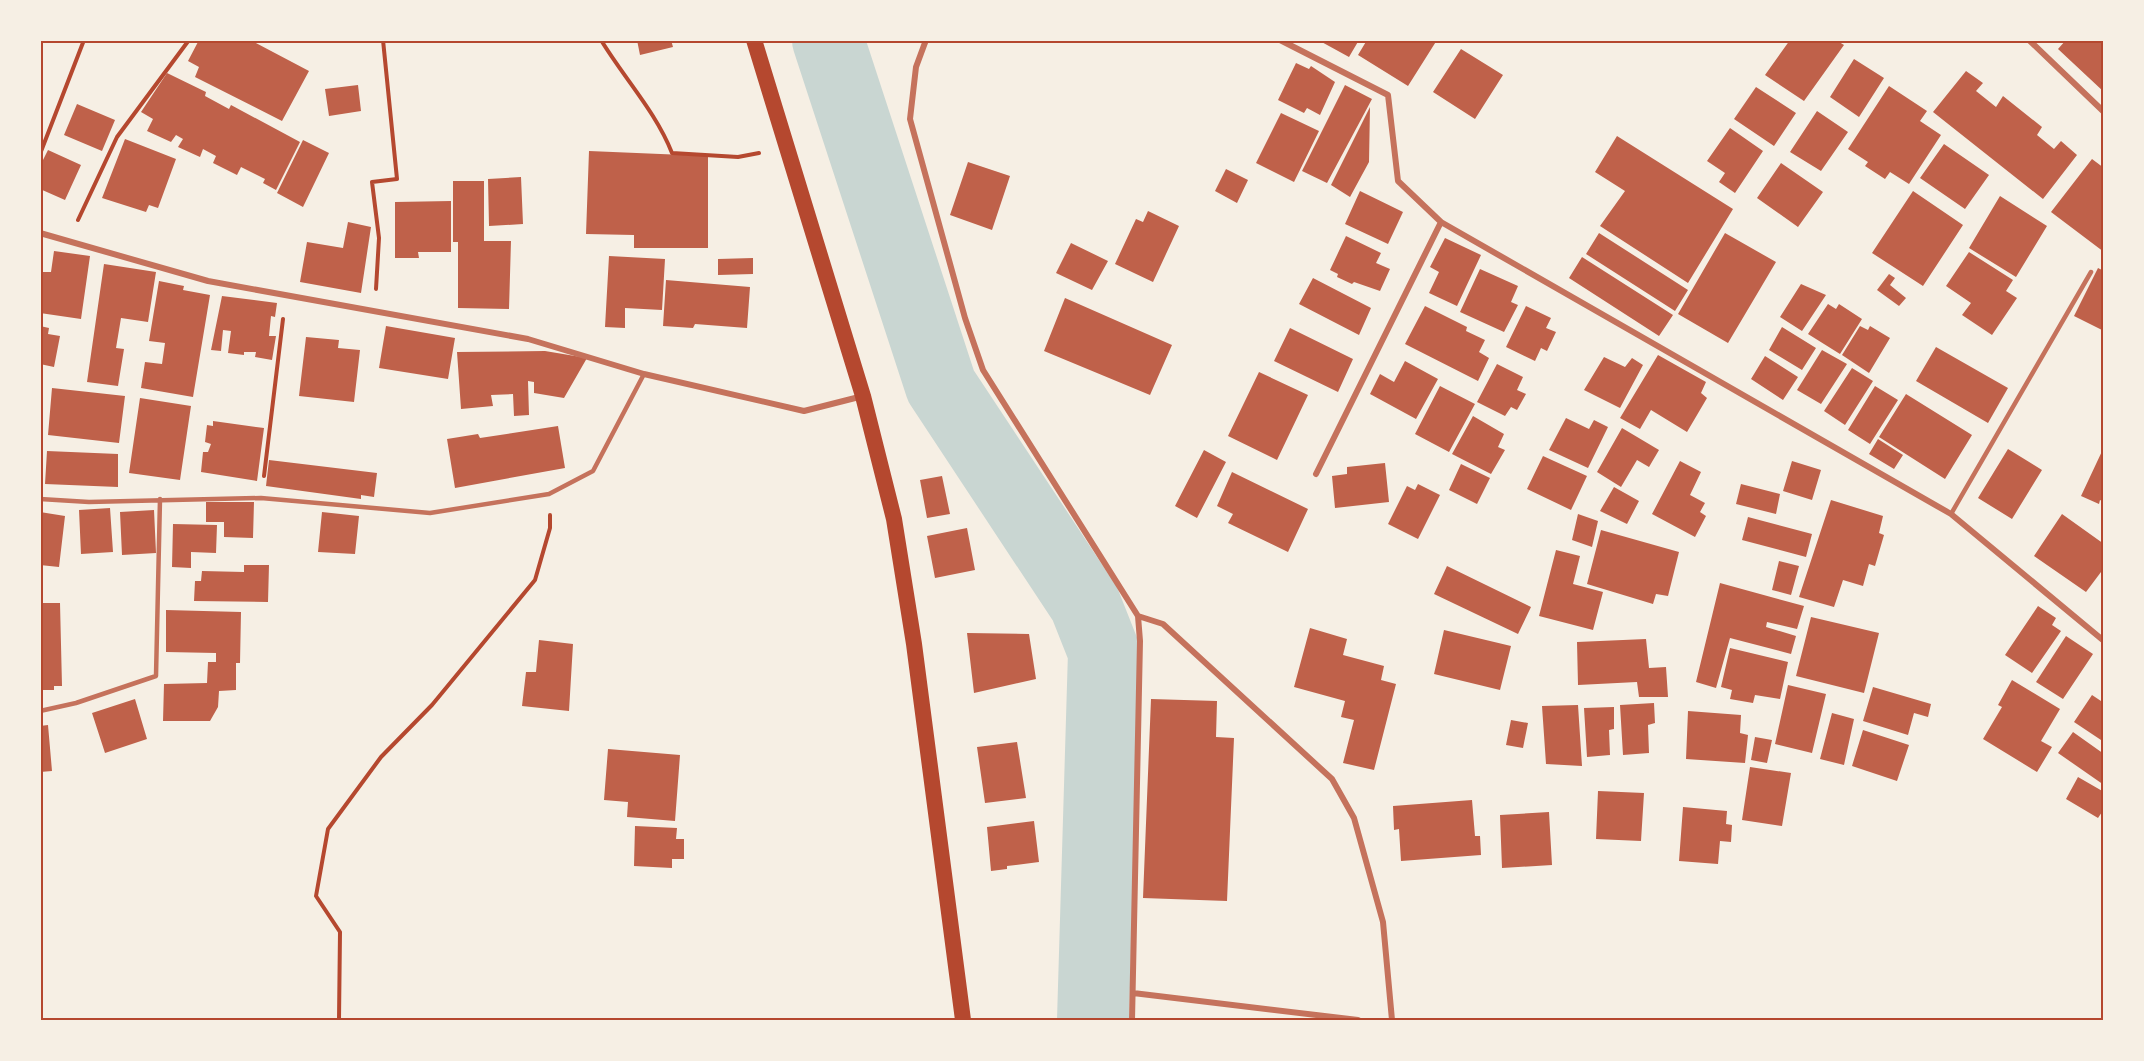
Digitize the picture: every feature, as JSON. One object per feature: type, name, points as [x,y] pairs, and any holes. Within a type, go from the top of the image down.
[{"type":"highway","points":[[754,40],[863,396],[894,519],[914,644],[963,1020]]},
{"type":"street","points":[[926,40],[916,67],[910,119],[965,318],[983,370],[1138,616],[1140,641],[1132,1020]]},
{"type":"street","points":[[1280,40],[1388,95],[1398,182],[1441,222],[1951,514],[2103,641]]},
{"type":"street","points":[[2029,40],[2103,112]]},
{"type":"street","points":[[1316,474],[1441,222]]},
{"type":"street","points":[[40,233],[208,281],[528,339],[644,374],[804,411],[863,396]]},
{"type":"street","points":[[1138,616],[1163,624],[1332,779],[1354,818],[1383,922],[1392,1020]]},
{"type":"street","points":[[1133,993],[1358,1020]]},
{"type":"lane","points":[[1951,514],[2091,272]]},
{"type":"lane","points":[[40,499],[89,502],[261,498],[430,513],[549,494],[593,471],[644,374]]},
{"type":"lane","points":[[40,711],[76,703],[156,676],[160,499]]},
{"type":"path","points":[[40,154],[84,40]]},
{"type":"path","points":[[66,242],[117,137],[189,40]]},
{"type":"path","points":[[375,311],[379,237],[372,182],[398,179],[383,40]]},
{"type":"path","points":[[601,40],[625,79],[652,113],[672,153],[738,158],[787,148]]},
{"type":"path","points":[[261,498],[285,295]]},
{"type":"path","points":[[339,1020],[340,932],[316,896],[328,829],[381,757],[432,705],[535,580],[550,528],[549,494]]},
{"type":"building","points":[[199,40],[250,40],[309,71],[282,121],[195,77],[199,67],[188,61]]},
{"type":"building","points":[[637,40],[671,40],[673,47],[640,55]]},
{"type":"building","points":[[1318,40],[1359,40],[1349,57]]},
{"type":"building","points":[[1367,40],[1437,40],[1408,86],[1358,55]]},
{"type":"building","points":[[1790,40],[1836,40],[1844,45],[1804,101],[1765,75]]},
{"type":"building","points":[[2066,40],[2104,40],[2104,92],[2058,49]]},
{"type":"building","points":[[1461,49],[1503,75],[1475,119],[1433,92]]},
{"type":"building","points":[[1854,59],[1884,78],[1859,117],[1830,97]]},
{"type":"building","points":[[1296,63],[1309,69],[1311,66],[1335,82],[1320,115],[1307,108],[1304,113],[1278,100]]},
{"type":"building","points":[[1966,71],[1983,83],[1976,91],[1996,107],[2003,96],[2042,127],[2037,135],[2054,149],[2061,141],[2077,155],[2043,199],[1933,112]]},
{"type":"building","points":[[167,73],[206,92],[205,96],[229,109],[231,105],[300,142],[276,190],[263,183],[265,179],[241,167],[237,175],[213,163],[216,156],[203,149],[200,157],[178,147],[183,139],[176,135],[171,142],[147,131],[153,119],[141,112]]},
{"type":"building","points":[[358,85],[361,111],[329,116],[325,89]]},
{"type":"building","points":[[1345,85],[1372,99],[1327,183],[1302,171]]},
{"type":"building","points":[[1889,86],[1927,111],[1920,121],[1941,135],[1909,184],[1890,172],[1885,179],[1865,166],[1868,162],[1848,149]]},
{"type":"building","points":[[1756,87],[1796,113],[1774,146],[1734,119]]},
{"type":"building","points":[[77,104],[115,120],[102,151],[64,135]]},
{"type":"building","points":[[1370,107],[1369,162],[1350,197],[1331,185]]},
{"type":"building","points":[[1817,111],[1848,132],[1821,171],[1790,152]]},
{"type":"building","points":[[1281,113],[1319,131],[1294,182],[1256,163]]},
{"type":"building","points":[[1730,128],[1763,151],[1735,193],[1719,182],[1725,173],[1707,161]]},
{"type":"building","points":[[1617,136],[1733,209],[1688,283],[1600,226],[1625,191],[1595,172]]},
{"type":"building","points":[[125,139],[176,159],[158,208],[149,205],[146,212],[102,198]]},
{"type":"building","points":[[303,140],[329,153],[303,207],[277,193]]},
{"type":"building","points":[[1944,144],[1989,175],[1965,209],[1920,178]]},
{"type":"building","points":[[48,150],[81,165],[65,200],[40,189],[40,166]]},
{"type":"building","points":[[589,151],[708,156],[708,248],[634,248],[634,235],[586,234]]},
{"type":"building","points":[[2092,159],[2104,168],[2104,252],[2051,212]]},
{"type":"building","points":[[968,162],[1010,176],[992,230],[950,215]]},
{"type":"building","points":[[1781,163],[1823,192],[1798,227],[1757,198]]},
{"type":"building","points":[[1226,169],[1248,180],[1237,203],[1215,191]]},
{"type":"building","points":[[521,177],[523,224],[489,226],[488,179]]},
{"type":"building","points":[[453,181],[484,181],[484,241],[511,241],[509,309],[458,308],[458,242],[453,242]]},
{"type":"building","points":[[1360,191],[1403,212],[1388,244],[1345,224]]},
{"type":"building","points":[[1913,191],[1963,225],[1923,286],[1872,253]]},
{"type":"building","points":[[2000,196],[2047,226],[2016,277],[1969,248]]},
{"type":"building","points":[[451,201],[451,252],[418,252],[419,258],[395,258],[395,202]]},
{"type":"building","points":[[1148,211],[1179,226],[1153,282],[1115,264],[1136,219],[1143,222]]},
{"type":"building","points":[[348,222],[371,227],[361,293],[300,282],[307,242],[343,248]]},
{"type":"building","points":[[1599,233],[1688,290],[1675,311],[1586,254]]},
{"type":"building","points":[[1725,233],[1776,262],[1728,343],[1678,314]]},
{"type":"building","points":[[1346,236],[1381,253],[1376,263],[1390,269],[1380,291],[1354,282],[1352,284],[1337,277],[1338,274],[1330,270]]},
{"type":"building","points":[[1445,238],[1481,255],[1457,306],[1429,293],[1439,272],[1430,267]]},
{"type":"building","points":[[1071,243],[1108,261],[1092,290],[1056,273]]},
{"type":"building","points":[[54,251],[90,256],[81,319],[40,313],[40,272],[51,272]]},
{"type":"building","points":[[1969,252],[2013,280],[2006,291],[2017,298],[1992,335],[1962,315],[1971,303],[1946,286]]},
{"type":"building","points":[[609,256],[665,259],[662,310],[625,308],[625,328],[605,327]]},
{"type":"building","points":[[1582,257],[1673,315],[1659,336],[1569,278]]},
{"type":"building","points":[[753,258],[753,274],[718,275],[718,259]]},
{"type":"building","points":[[104,264],[156,272],[148,322],[121,318],[116,348],[124,349],[118,386],[87,382]]},
{"type":"building","points":[[2098,268],[2104,271],[2102,330],[2074,316]]},
{"type":"building","points":[[1480,269],[1518,286],[1511,302],[1518,305],[1504,332],[1460,312]]},
{"type":"building","points":[[1889,274],[1895,278],[1890,285],[1906,298],[1899,306],[1877,290]]},
{"type":"building","points":[[1313,278],[1371,308],[1359,335],[1299,304]]},
{"type":"building","points":[[666,280],[750,287],[747,328],[695,324],[693,328],[663,326]]},
{"type":"building","points":[[159,281],[184,286],[183,290],[210,295],[193,397],[141,388],[145,362],[162,364],[165,343],[149,341]]},
{"type":"building","points":[[1801,284],[1826,295],[1802,331],[1780,317]]},
{"type":"building","points":[[222,296],[277,303],[275,317],[271,316],[269,336],[276,336],[272,360],[255,357],[256,352],[244,352],[244,355],[228,353],[231,331],[223,330],[221,351],[211,350]]},
{"type":"building","points":[[1065,298],[1172,345],[1150,395],[1044,351]]},
{"type":"building","points":[[1828,304],[1836,309],[1839,304],[1862,319],[1840,354],[1808,334]]},
{"type":"building","points":[[1425,306],[1467,327],[1466,331],[1485,340],[1479,352],[1489,358],[1478,381],[1405,344]]},
{"type":"building","points":[[1526,306],[1551,318],[1546,328],[1556,332],[1547,351],[1541,348],[1535,361],[1506,347]]},
{"type":"building","points":[[40,326],[49,328],[48,334],[60,336],[54,367],[40,364]]},
{"type":"building","points":[[386,326],[455,338],[448,379],[379,368]]},
{"type":"building","points":[[1860,326],[1868,330],[1870,326],[1890,338],[1869,373],[1842,355]]},
{"type":"building","points":[[1782,327],[1816,348],[1802,370],[1769,350]]},
{"type":"building","points":[[1290,328],[1353,359],[1338,392],[1274,361]]},
{"type":"building","points":[[306,337],[339,340],[338,348],[360,350],[354,402],[299,396]]},
{"type":"building","points":[[1936,347],[2008,388],[1988,423],[1916,381]]},
{"type":"building","points":[[1822,350],[1847,364],[1821,404],[1797,390]]},
{"type":"building","points":[[545,351],[587,358],[564,398],[534,393],[534,382],[528,381],[529,415],[514,416],[513,394],[491,395],[493,406],[461,409],[457,352]]},
{"type":"building","points":[[1658,355],[1706,382],[1701,393],[1707,398],[1687,432],[1651,410],[1640,429],[1620,418]]},
{"type":"building","points":[[1765,356],[1798,377],[1783,400],[1751,379]]},
{"type":"building","points":[[1604,357],[1625,367],[1632,358],[1643,365],[1620,408],[1584,390]]},
{"type":"building","points":[[1405,361],[1438,379],[1416,419],[1370,394],[1380,374],[1394,382]]},
{"type":"building","points":[[1497,364],[1523,377],[1517,390],[1526,394],[1517,410],[1511,407],[1505,416],[1477,402]]},
{"type":"building","points":[[1852,368],[1873,381],[1845,425],[1824,411]]},
{"type":"building","points":[[1259,372],[1308,395],[1277,460],[1228,436]]},
{"type":"building","points":[[1440,386],[1475,404],[1449,452],[1415,434]]},
{"type":"building","points":[[1875,386],[1898,400],[1870,444],[1848,430]]},
{"type":"building","points":[[52,388],[125,396],[119,443],[48,435]]},
{"type":"building","points":[[1906,394],[1972,435],[1945,479],[1879,437]]},
{"type":"building","points":[[140,398],[191,406],[180,480],[129,473]]},
{"type":"building","points":[[1473,416],[1504,434],[1498,447],[1505,450],[1491,474],[1452,454]]},
{"type":"building","points":[[1566,418],[1589,429],[1594,420],[1608,427],[1588,468],[1549,450]]},
{"type":"building","points":[[213,421],[264,428],[257,481],[201,472],[203,452],[208,452],[211,444],[205,442],[207,425],[213,426]]},
{"type":"building","points":[[558,426],[565,468],[455,488],[447,439],[478,434],[480,438]]},
{"type":"building","points":[[1622,428],[1659,450],[1649,467],[1637,460],[1621,487],[1597,472]]},
{"type":"building","points":[[1878,439],[1903,455],[1894,469],[1869,454]]},
{"type":"building","points":[[2104,447],[2104,502],[2100,500],[2099,504],[2081,496]]},
{"type":"building","points":[[2008,449],[2042,470],[2012,519],[1978,498]]},
{"type":"building","points":[[1204,450],[1226,462],[1197,518],[1175,506]]},
{"type":"building","points":[[47,451],[118,454],[118,487],[45,484]]},
{"type":"building","points":[[1543,456],[1587,476],[1571,510],[1527,489]]},
{"type":"building","points":[[269,460],[377,473],[374,497],[361,495],[361,499],[266,486]]},
{"type":"building","points":[[1680,461],[1701,472],[1690,495],[1705,503],[1700,512],[1706,516],[1695,537],[1652,514]]},
{"type":"building","points":[[1792,461],[1821,470],[1812,500],[1783,491]]},
{"type":"building","points":[[1385,463],[1389,502],[1335,508],[1332,476],[1347,474],[1347,467]]},
{"type":"building","points":[[1461,464],[1490,478],[1477,504],[1449,490]]},
{"type":"building","points":[[1232,472],[1308,509],[1288,552],[1228,523],[1233,514],[1217,506]]},
{"type":"building","points":[[942,476],[950,514],[927,518],[920,480]]},
{"type":"building","points":[[1418,484],[1440,495],[1418,539],[1388,524],[1407,486],[1415,490]]},
{"type":"building","points":[[1741,484],[1780,494],[1776,514],[1736,504]]},
{"type":"building","points":[[1614,487],[1639,501],[1627,524],[1600,511]]},
{"type":"building","points":[[1831,500],[1883,516],[1879,533],[1884,535],[1875,566],[1869,564],[1863,586],[1843,580],[1834,607],[1799,597]]},
{"type":"building","points":[[206,502],[254,502],[253,538],[224,537],[224,522],[206,522]]},
{"type":"building","points":[[110,508],[113,552],[81,554],[79,510]]},
{"type":"building","points":[[154,510],[156,553],[122,555],[120,512]]},
{"type":"building","points":[[40,512],[65,516],[59,567],[40,565]]},
{"type":"building","points":[[322,512],[359,516],[355,554],[318,552]]},
{"type":"building","points":[[1578,514],[1598,521],[1592,547],[1572,540]]},
{"type":"building","points":[[2062,514],[2104,544],[2104,568],[2086,592],[2034,556]]},
{"type":"building","points":[[1748,517],[1812,534],[1806,557],[1742,540]]},
{"type":"building","points":[[173,524],[217,525],[216,553],[191,552],[191,568],[172,567]]},
{"type":"building","points":[[967,528],[975,570],[935,578],[927,536]]},
{"type":"building","points":[[1601,530],[1679,552],[1668,596],[1656,594],[1653,604],[1587,584]]},
{"type":"building","points":[[1556,550],[1580,556],[1573,584],[1603,592],[1593,630],[1539,616]]},
{"type":"building","points":[[1779,561],[1799,566],[1791,595],[1772,590]]},
{"type":"building","points":[[244,565],[269,565],[268,602],[194,601],[195,581],[201,581],[202,571],[244,572]]},
{"type":"building","points":[[1447,566],[1531,607],[1518,634],[1434,594]]},
{"type":"building","points":[[1720,583],[1804,606],[1797,629],[1767,622],[1766,627],[1796,636],[1791,654],[1730,638],[1716,688],[1696,682]]},
{"type":"building","points":[[40,603],[60,603],[62,686],[54,686],[54,690],[43,690],[43,686],[40,686]]},
{"type":"building","points":[[2038,606],[2056,618],[2052,625],[2061,631],[2032,673],[2005,655]]},
{"type":"building","points":[[166,610],[241,612],[240,663],[236,663],[236,690],[219,691],[218,707],[210,721],[163,721],[164,684],[207,683],[208,662],[216,662],[216,653],[166,652]]},
{"type":"building","points":[[1811,617],[1879,633],[1864,693],[1796,676]]},
{"type":"building","points":[[1310,628],[1347,639],[1343,655],[1384,666],[1381,680],[1396,684],[1374,770],[1343,763],[1354,720],[1341,717],[1345,701],[1294,687]]},
{"type":"building","points":[[1444,630],[1511,646],[1500,690],[1434,674]]},
{"type":"building","points":[[967,633],[1029,634],[1036,679],[974,693]]},
{"type":"building","points":[[2066,636],[2093,654],[2063,699],[2036,682]]},
{"type":"building","points":[[1646,639],[1649,668],[1666,667],[1668,697],[1639,697],[1637,682],[1578,685],[1577,642]]},
{"type":"building","points":[[539,640],[573,644],[569,711],[522,706],[526,672],[536,672]]},
{"type":"building","points":[[1730,648],[1788,662],[1780,699],[1755,695],[1753,703],[1730,699],[1732,690],[1721,687]]},
{"type":"building","points":[[2012,680],[2060,709],[2041,741],[2052,747],[2037,772],[1983,739],[2002,707],[1998,705]]},
{"type":"building","points":[[1788,685],[1826,694],[1812,753],[1775,744]]},
{"type":"building","points":[[1873,687],[1931,704],[1928,717],[1914,713],[1908,735],[1863,721]]},
{"type":"building","points":[[2092,695],[2104,703],[2104,742],[2074,722]]},
{"type":"building","points":[[135,699],[147,739],[105,753],[92,713]]},
{"type":"building","points":[[1151,699],[1217,701],[1216,737],[1234,738],[1227,901],[1143,898]]},
{"type":"building","points":[[1654,703],[1655,723],[1648,725],[1649,753],[1623,755],[1620,705]]},
{"type":"building","points":[[1578,705],[1582,766],[1546,764],[1542,706]]},
{"type":"building","points":[[1614,707],[1614,729],[1609,730],[1610,755],[1587,757],[1584,708]]},
{"type":"building","points":[[1688,711],[1741,715],[1740,733],[1748,735],[1745,763],[1686,759]]},
{"type":"building","points":[[1832,713],[1854,719],[1844,765],[1820,759]]},
{"type":"building","points":[[1511,720],[1528,723],[1523,748],[1506,745]]},
{"type":"building","points":[[48,725],[52,771],[40,772],[40,726]]},
{"type":"building","points":[[1863,730],[1909,745],[1897,781],[1852,766]]},
{"type":"building","points":[[2073,732],[2104,754],[2104,785],[2058,753]]},
{"type":"building","points":[[1755,737],[1772,740],[1767,763],[1751,760]]},
{"type":"building","points":[[1017,742],[1026,798],[985,803],[977,747]]},
{"type":"building","points":[[608,749],[680,755],[675,821],[627,817],[628,802],[604,800]]},
{"type":"building","points":[[1750,767],[1791,773],[1782,826],[1742,820]]},
{"type":"building","points":[[2078,777],[2104,792],[2104,809],[2098,818],[2066,799]]},
{"type":"building","points":[[1598,791],[1644,793],[1641,841],[1596,839]]},
{"type":"building","points":[[1472,800],[1475,836],[1480,836],[1481,855],[1401,861],[1399,829],[1394,830],[1393,806]]},
{"type":"building","points":[[1683,807],[1727,811],[1726,824],[1732,825],[1731,842],[1720,841],[1718,864],[1679,861]]},
{"type":"building","points":[[1549,812],[1552,865],[1502,868],[1500,815]]},
{"type":"building","points":[[1034,821],[1039,862],[1007,866],[1007,869],[991,871],[987,827]]},
{"type":"building","points":[[635,826],[677,828],[676,839],[684,839],[684,859],[672,859],[672,868],[634,866]]},
{"type":"waterway","points":[[828,40],[941,386],[1085,604],[1104,652],[1093,1020]]}]
